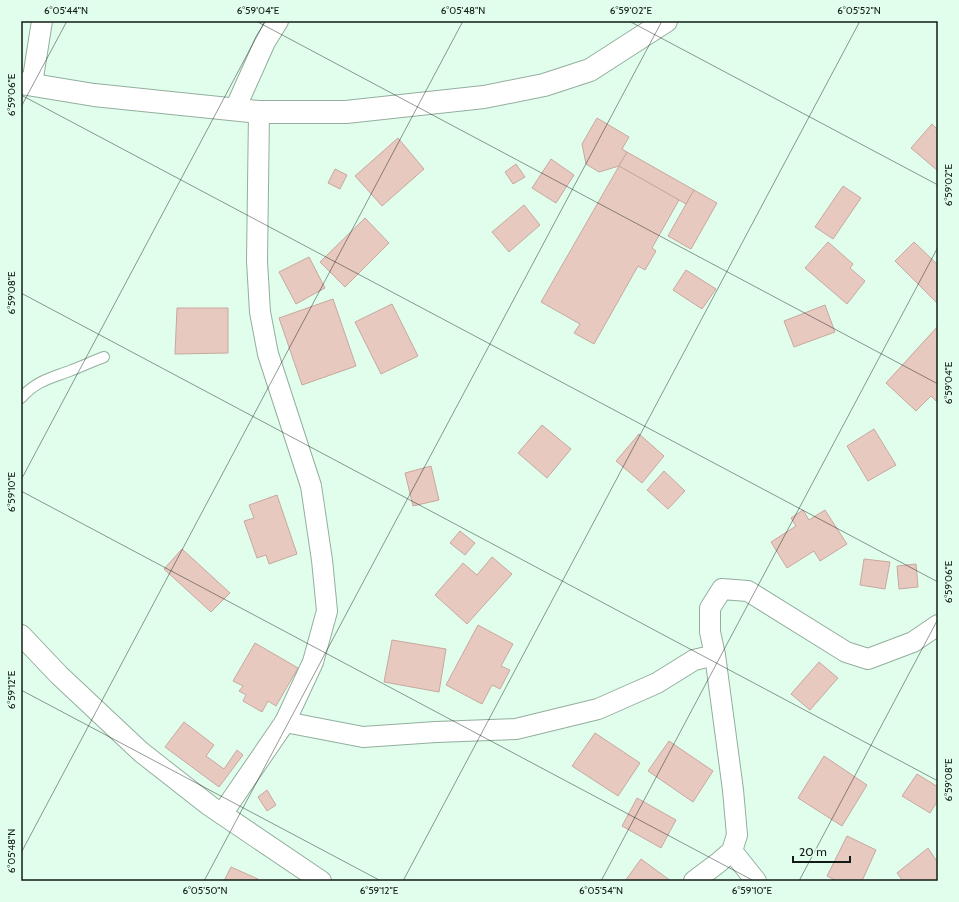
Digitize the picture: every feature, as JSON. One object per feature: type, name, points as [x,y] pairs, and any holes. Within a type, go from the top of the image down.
[{"type":"main road","points":[[26,84],[94,95],[259,112],[346,112],[484,98],[544,85],[590,70],[666,21]]},
{"type":"street","points":[[26,84],[42,21]]},
{"type":"street","points":[[235,109],[265,42],[278,21]]},
{"type":"street","points":[[222,814],[285,722],[313,662],[327,611],[322,560],[311,486],[268,354],[260,312],[257,261],[259,112]]},
{"type":"street","points":[[694,881],[732,851],[736,835],[734,790],[710,632],[710,608],[722,589],[748,591],[846,652],[868,659],[913,642],[938,626]]},
{"type":"street","points":[[21,635],[59,675],[141,752],[222,814],[321,881]]},
{"type":"street","points":[[285,722],[363,737],[436,732],[516,730],[598,709],[657,683],[694,660],[714,655]]},
{"type":"street","points":[[732,851],[756,881]]},
{"type":"lane","points":[[21,398],[28,390],[39,382],[104,357]]},
{"type":"building","points":[[597,118],[629,137],[622,149],[627,152],[619,166],[599,172],[586,164],[582,144]]},
{"type":"building","points":[[932,124],[938,130],[938,171],[911,148]]},
{"type":"building","points":[[398,138],[424,169],[382,206],[355,176]]},
{"type":"building","points":[[627,152],[694,190],[686,204],[619,166]]},
{"type":"building","points":[[551,159],[574,175],[556,203],[532,188]]},
{"type":"building","points":[[516,164],[525,177],[513,184],[505,172]]},
{"type":"building","points":[[619,166],[679,200],[652,248],[656,251],[645,270],[638,266],[594,344],[574,333],[580,324],[541,302]]},
{"type":"building","points":[[335,169],[347,175],[340,189],[328,183]]},
{"type":"building","points":[[843,186],[861,198],[833,239],[815,227]]},
{"type":"building","points":[[694,190],[717,203],[691,249],[668,236]]},
{"type":"building","points":[[524,205],[540,225],[509,252],[492,232]]},
{"type":"building","points":[[365,218],[389,243],[345,287],[320,262]]},
{"type":"building","points":[[828,242],[853,264],[850,268],[865,281],[847,304],[805,268]]},
{"type":"building","points":[[914,242],[938,265],[938,304],[895,261]]},
{"type":"building","points":[[309,257],[325,288],[296,304],[279,272]]},
{"type":"building","points":[[686,270],[716,289],[702,309],[673,290]]},
{"type":"building","points":[[333,299],[356,366],[302,385],[279,318]]},
{"type":"building","points":[[392,304],[418,356],[381,374],[355,322]]},
{"type":"building","points":[[825,305],[835,332],[794,347],[784,321]]},
{"type":"building","points":[[177,308],[228,308],[228,353],[175,354]]},
{"type":"building","points":[[938,326],[938,399],[936,401],[931,396],[916,411],[886,383]]},
{"type":"building","points":[[542,425],[571,449],[547,478],[518,453]]},
{"type":"building","points":[[874,429],[896,465],[868,481],[847,446]]},
{"type":"building","points":[[639,434],[664,456],[642,483],[616,461]]},
{"type":"building","points":[[431,466],[439,500],[413,506],[405,473]]},
{"type":"building","points":[[664,471],[685,491],[668,509],[647,490]]},
{"type":"building","points":[[277,495],[297,554],[269,564],[266,555],[257,558],[244,521],[254,518],[249,505]]},
{"type":"building","points":[[803,510],[809,520],[825,510],[847,544],[820,561],[814,551],[787,568],[771,542],[796,526],[791,518]]},
{"type":"building","points":[[460,531],[475,543],[465,555],[450,543]]},
{"type":"building","points":[[182,549],[230,593],[211,612],[164,569]]},
{"type":"building","points":[[492,557],[512,574],[467,624],[435,595],[463,563],[477,575]]},
{"type":"building","points":[[864,559],[890,562],[885,589],[860,585]]},
{"type":"building","points":[[916,564],[918,587],[899,589],[897,566]]},
{"type":"building","points":[[478,625],[513,644],[501,666],[510,670],[500,689],[492,685],[482,704],[446,685]]},
{"type":"building","points":[[392,640],[446,649],[439,692],[384,682]]},
{"type":"building","points":[[255,643],[298,668],[276,706],[268,701],[262,712],[243,701],[246,695],[239,691],[243,686],[233,681]]},
{"type":"building","points":[[819,662],[838,678],[810,710],[791,694]]},
{"type":"building","points":[[184,722],[214,745],[206,756],[224,769],[237,750],[243,755],[219,787],[165,747]]},
{"type":"building","points":[[595,733],[640,763],[618,796],[572,766]]},
{"type":"building","points":[[669,741],[713,771],[693,802],[648,771]]},
{"type":"building","points":[[824,756],[867,785],[842,826],[798,798]]},
{"type":"building","points":[[917,774],[938,787],[938,800],[930,813],[902,796]]},
{"type":"building","points":[[267,790],[276,805],[267,811],[258,797]]},
{"type":"building","points":[[637,798],[676,820],[661,848],[622,826]]},
{"type":"building","points":[[847,836],[876,850],[862,881],[837,881],[827,876]]},
{"type":"building","points":[[928,848],[938,863],[938,881],[903,881],[897,873]]},
{"type":"building","points":[[641,859],[671,881],[625,881]]},
{"type":"building","points":[[231,867],[258,879],[257,881],[224,881]]}]
